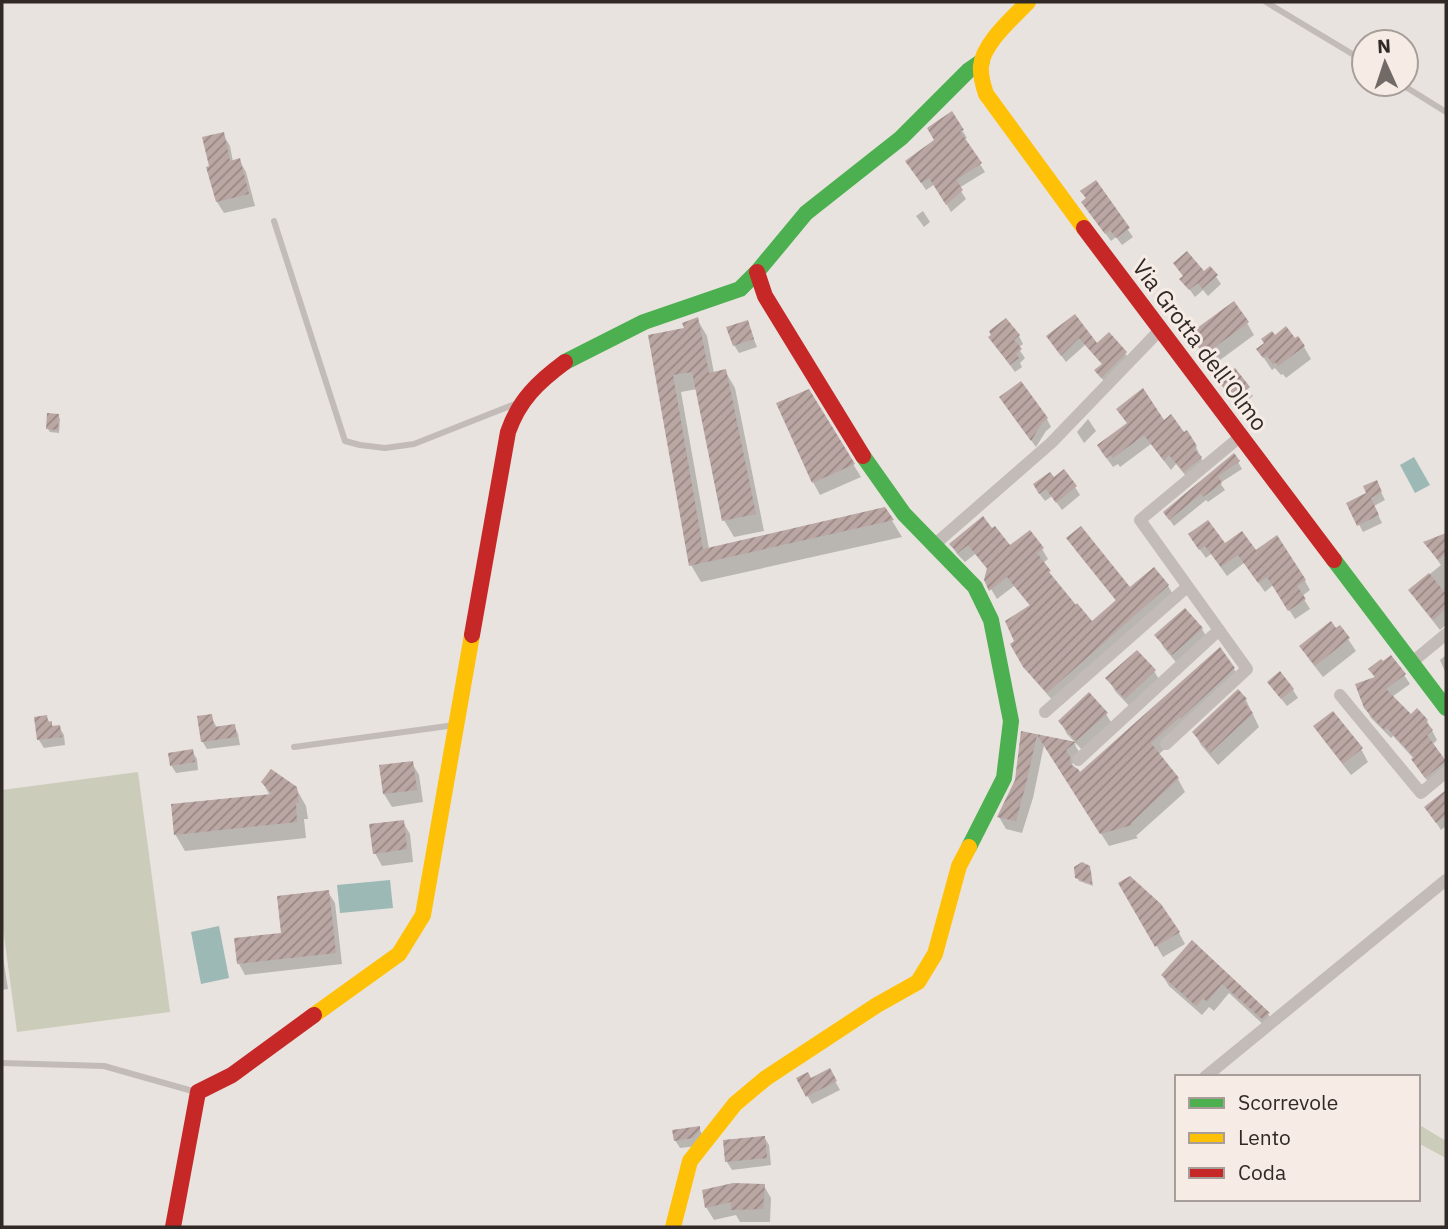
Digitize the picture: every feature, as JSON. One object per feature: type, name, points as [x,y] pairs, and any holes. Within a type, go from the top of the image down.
[{"type":"street","points":[[173,1227],[198,1092],[232,1074],[399,954],[423,915],[508,432],[523,401],[543,378],[568,360],[644,322],[740,289],[806,214],[901,138],[969,69],[982,61],[989,45],[1028,2]]},
{"type":"street","name":"Via Grotta dell'Olmo","points":[[982,61],[986,94],[1160,330],[1446,708]]},
{"type":"street","points":[[674,1227],[690,1161],[735,1104],[766,1078],[877,1005],[918,982],[935,954],[959,866],[1004,778],[1011,721],[991,620],[975,587],[904,514],[864,457],[765,296],[757,272]]},
{"type":"street","points":[[934,545],[1051,443],[1160,330]]},
{"type":"street","points":[[1166,744],[1247,669],[1140,520],[1241,436]]},
{"type":"street","points":[[1045,712],[1188,587]]},
{"type":"street","points":[[1079,760],[1219,630]]},
{"type":"street","points":[[1411,663],[1446,634]]},
{"type":"street","points":[[1340,695],[1421,793],[1446,772]]},
{"type":"street","points":[[1207,1075],[1446,880]]},
{"type":"lane","points":[[1266,2],[1350,53]]},
{"type":"lane","points":[[1420,96],[1446,112]]},
{"type":"lane","points":[[274,220],[345,441],[386,448],[414,444],[523,401]]},
{"type":"lane","points":[[293,747],[456,725]]},
{"type":"lane","points":[[2,1063],[104,1066],[198,1092]]},
{"type":"green space","points":[[138,772],[170,1012],[17,1032],[2,921],[2,790]]},
{"type":"green space","points":[[1420,1125],[1446,1141],[1446,1158],[1420,1144]]},
{"type":"water","points":[[1414,457],[1430,485],[1415,493],[1400,465]]},
{"type":"water","points":[[390,880],[393,908],[340,913],[337,885]]},
{"type":"water","points":[[219,926],[229,978],[201,984],[191,932]]},
{"type":"building","points":[[952,111],[964,130],[960,131],[982,163],[956,180],[963,190],[946,205],[929,178],[921,183],[905,161],[934,140],[927,128]]},
{"type":"building","points":[[224,132],[230,161],[240,158],[249,194],[216,202],[206,167],[209,166],[202,137]]},
{"type":"building","points":[[1096,180],[1130,228],[1116,238],[1110,230],[1105,234],[1081,202],[1086,198],[1080,191]]},
{"type":"building","points":[[1187,251],[1204,271],[1210,266],[1218,275],[1202,289],[1198,283],[1189,290],[1179,279],[1183,276],[1173,263]]},
{"type":"building","points":[[1234,301],[1249,322],[1204,355],[1189,334]]},
{"type":"building","points":[[1075,314],[1097,343],[1109,332],[1127,352],[1101,378],[1094,370],[1102,364],[1079,338],[1061,356],[1046,336]]},
{"type":"building","points":[[698,317],[709,373],[726,369],[756,514],[722,521],[692,372],[673,375],[703,549],[885,507],[894,520],[689,566],[648,335],[684,328],[682,323]]},
{"type":"building","points":[[1006,318],[1020,335],[1014,340],[1022,349],[1016,354],[1019,358],[1010,365],[988,337],[991,335],[989,331]]},
{"type":"building","points":[[748,320],[754,339],[733,346],[726,327]]},
{"type":"building","points":[[1286,326],[1305,346],[1278,366],[1267,356],[1263,358],[1256,349],[1264,343],[1261,339],[1272,331],[1275,335]]},
{"type":"building","points":[[1235,368],[1250,387],[1232,400],[1218,380]]},
{"type":"building","points":[[1021,381],[1048,418],[1031,441],[999,397]]},
{"type":"building","points":[[1143,388],[1164,420],[1171,414],[1184,432],[1187,430],[1197,446],[1194,449],[1202,457],[1184,472],[1169,455],[1164,461],[1144,435],[1113,458],[1111,455],[1106,458],[1097,445],[1127,423],[1116,409]]},
{"type":"building","points":[[809,389],[855,464],[812,483],[776,403]]},
{"type":"building","points":[[47,413],[59,414],[58,430],[46,429]]},
{"type":"building","points":[[1234,453],[1240,461],[1218,476],[1222,483],[1203,497],[1201,494],[1169,520],[1163,512]]},
{"type":"building","points":[[1064,469],[1077,486],[1056,503],[1046,489],[1039,494],[1033,484],[1050,472],[1054,477]]},
{"type":"building","points":[[1377,480],[1382,492],[1371,498],[1379,515],[1357,526],[1346,503],[1366,493],[1363,486]]},
{"type":"building","points":[[983,516],[1010,545],[1030,530],[1044,548],[1037,553],[1051,571],[1049,572],[1092,621],[1116,600],[1066,538],[1081,526],[1130,587],[1154,567],[1169,585],[1047,693],[1023,667],[1010,644],[1014,641],[1005,621],[1030,605],[1007,577],[989,591],[984,580],[987,568],[968,545],[958,553],[949,544]]},
{"type":"building","points":[[1208,520],[1225,543],[1242,531],[1256,550],[1277,535],[1306,580],[1297,586],[1306,599],[1288,611],[1267,577],[1258,583],[1238,555],[1221,567],[1205,546],[1199,550],[1188,534]]},
{"type":"building","points":[[1446,533],[1446,554],[1438,560],[1423,542]]},
{"type":"building","points":[[1429,573],[1446,594],[1446,609],[1433,620],[1408,590]]},
{"type":"building","points":[[1185,608],[1203,628],[1172,655],[1154,635]]},
{"type":"building","points":[[1331,621],[1336,628],[1340,625],[1350,638],[1315,666],[1299,646]]},
{"type":"building","points":[[1220,647],[1235,668],[1151,743],[1179,778],[1131,823],[1132,825],[1100,834],[1037,735],[1016,821],[997,817],[1015,780],[1021,731],[1076,742],[1066,750],[1071,765],[1080,772]]},
{"type":"building","points":[[1137,650],[1156,670],[1125,699],[1105,678]]},
{"type":"building","points":[[1391,655],[1406,674],[1386,689],[1411,714],[1417,708],[1428,720],[1426,722],[1433,730],[1427,735],[1446,761],[1425,778],[1411,759],[1414,757],[1364,708],[1355,684],[1375,677],[1368,669]]},
{"type":"building","points":[[1280,671],[1294,689],[1281,699],[1267,682]]},
{"type":"building","points":[[1238,689],[1247,699],[1244,702],[1253,713],[1210,753],[1192,732]]},
{"type":"building","points":[[1089,692],[1108,713],[1076,741],[1058,721]]},
{"type":"building","points":[[1333,711],[1363,748],[1343,764],[1313,726]]},
{"type":"building","points":[[212,714],[214,727],[235,724],[237,737],[201,742],[197,716]]},
{"type":"building","points":[[47,715],[52,726],[60,725],[62,737],[37,740],[34,717]]},
{"type":"building","points":[[193,749],[195,762],[170,766],[168,753]]},
{"type":"building","points":[[413,761],[417,790],[383,794],[379,765]]},
{"type":"building","points":[[271,769],[297,787],[297,822],[174,835],[171,804],[272,794],[261,782]]},
{"type":"building","points":[[1446,790],[1446,815],[1436,823],[1424,807]]},
{"type":"building","points":[[404,820],[407,849],[373,854],[369,824]]},
{"type":"building","points":[[1082,862],[1090,866],[1092,884],[1075,878],[1074,867]]},
{"type":"building","points":[[1130,876],[1161,904],[1180,932],[1155,947],[1118,883]]},
{"type":"building","points":[[329,890],[336,953],[237,964],[234,938],[281,933],[277,896]]},
{"type":"building","points":[[1192,940],[1270,1013],[1262,1019],[1222,984],[1207,1002],[1203,998],[1196,1006],[1161,975]]},
{"type":"building","points":[[830,1068],[837,1081],[806,1097],[796,1078],[808,1072],[811,1078]]},
{"type":"building","points":[[700,1126],[693,1138],[674,1141],[672,1130]]},
{"type":"building","points":[[765,1136],[767,1158],[725,1162],[723,1140]]},
{"type":"building","points":[[733,1183],[765,1184],[763,1209],[731,1210],[731,1202],[705,1208],[702,1190]]},
{"type":"traffic: fast","points":[[565,362],[644,322],[740,289],[806,213],[901,138],[969,70],[982,61]]},
{"type":"traffic: fast","points":[[863,456],[904,514],[975,587],[991,620],[1011,721],[1004,778],[969,847]]},
{"type":"traffic: fast","points":[[1334,560],[1446,708]]},
{"type":"traffic: slow","points":[[1028,2],[987,49],[981,66],[983,84],[986,94],[1084,228]]},
{"type":"traffic: slow","points":[[314,1015],[399,954],[423,915],[472,635]]},
{"type":"traffic: slow","points":[[673,1227],[690,1161],[735,1104],[766,1078],[877,1005],[918,982],[935,954],[959,866],[969,847]]},
{"type":"traffic: jam","points":[[1084,228],[1334,560]]},
{"type":"traffic: jam","points":[[757,272],[765,296],[863,456]]},
{"type":"traffic: jam","points":[[472,635],[508,432],[530,393],[565,362]]},
{"type":"traffic: jam","points":[[173,1227],[198,1092],[232,1075],[314,1015]]}]
